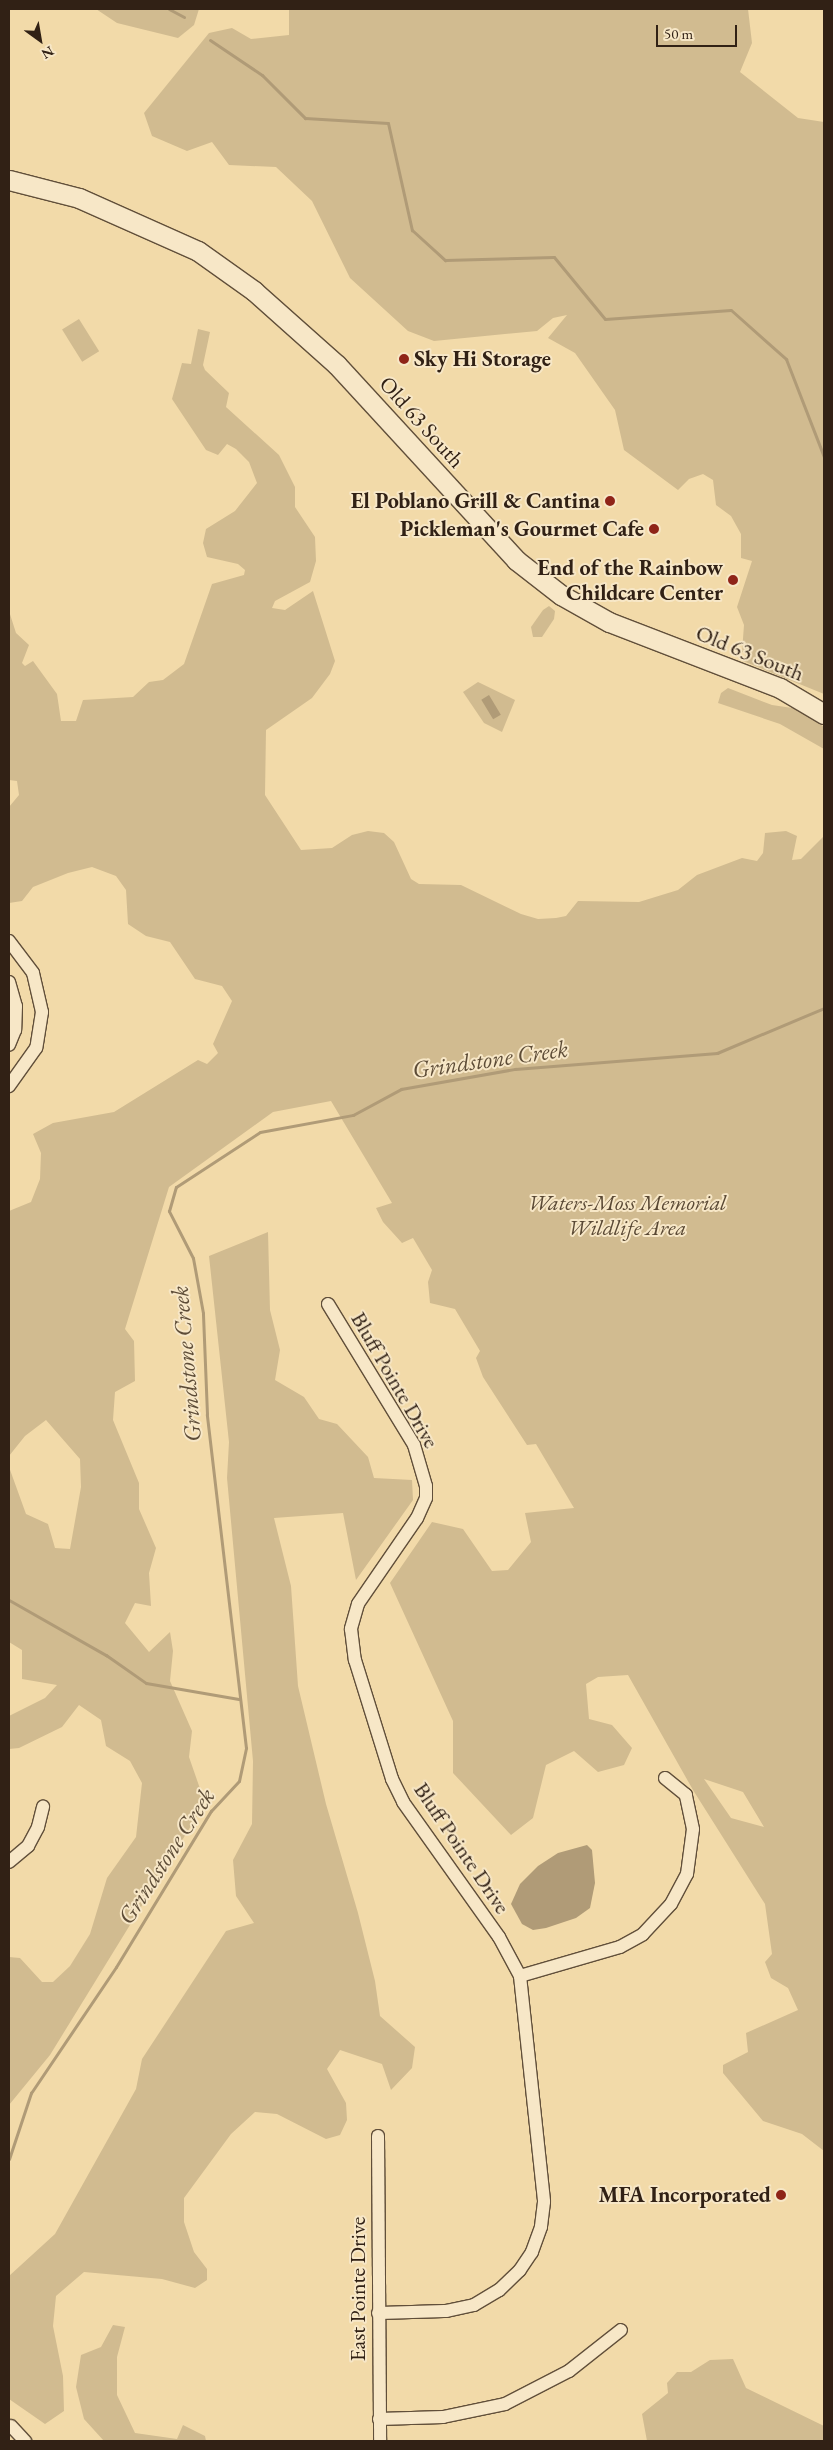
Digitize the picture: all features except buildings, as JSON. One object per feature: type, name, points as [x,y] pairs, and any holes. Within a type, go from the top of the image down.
[{"type":"main road","name":"Old 63 South","points":[[9,180],[79,198],[198,251],[254,291],[337,365],[516,560],[561,595],[609,622],[780,688],[824,714]]},
{"type":"street","points":[[9,941],[32,973],[42,1012],[36,1048],[9,1086]]},
{"type":"street","points":[[9,982],[16,1006],[15,1030],[9,1045]]},
{"type":"street","name":"Bluff Pointe Drive","points":[[328,1304],[414,1444],[426,1486],[426,1498],[417,1518],[358,1604],[351,1629],[355,1660],[392,1779],[403,1802],[499,1937],[520,1976],[544,2202],[541,2227],[532,2252],[520,2270],[499,2290],[474,2305],[446,2311],[378,2313]]},
{"type":"street","points":[[520,1976],[620,1947],[643,1934],[671,1904],[687,1874],[693,1828],[686,1795],[665,1778]]},
{"type":"street","points":[[9,1862],[28,1846],[38,1827],[43,1807]]},
{"type":"street","name":"East Pointe Drive","points":[[378,2136],[378,2419],[380,2441]]},
{"type":"street","points":[[378,2419],[443,2417],[505,2404],[569,2371],[620,2330]]},
{"type":"street","points":[[11,2426],[25,2441]]},
{"type":"green space","points":[[96,9],[199,9],[194,25],[178,38],[117,23]]},
{"type":"green space","points":[[289,9],[748,9],[752,43],[740,72],[798,118],[824,122],[824,694],[743,661],[746,654],[742,652],[744,625],[737,607],[752,561],[741,558],[741,534],[731,516],[716,505],[713,480],[703,474],[689,479],[678,490],[624,450],[615,410],[575,353],[548,338],[567,315],[553,318],[537,331],[434,341],[408,331],[350,278],[312,201],[276,167],[229,165],[212,142],[187,151],[152,136],[144,113],[209,33],[232,28],[251,39],[289,35]]},
{"type":"green space","points":[[79,319],[99,351],[82,362],[62,330]]},
{"type":"green space","name":"Waters-Moss Memorial Wildlife Area","points":[[198,329],[210,332],[203,365],[205,370],[229,393],[226,407],[279,455],[295,487],[295,507],[315,537],[316,561],[310,582],[275,601],[272,608],[285,610],[313,591],[335,661],[330,674],[312,698],[266,730],[265,795],[301,850],[332,848],[352,835],[368,831],[384,833],[394,842],[411,879],[419,884],[461,885],[521,914],[538,919],[566,916],[578,901],[639,902],[678,890],[697,875],[742,858],[757,861],[763,853],[765,833],[786,831],[797,836],[792,860],[801,859],[824,836],[824,2151],[802,2134],[763,2121],[723,2073],[723,2065],[748,2052],[746,2033],[798,2010],[788,1988],[771,1978],[765,1962],[772,1954],[765,1904],[693,1790],[628,1675],[598,1677],[586,1684],[589,1719],[612,1725],[632,1748],[624,1765],[598,1772],[574,1751],[546,1765],[533,1818],[511,1835],[453,1773],[453,1721],[390,1583],[432,1522],[463,1529],[492,1571],[508,1570],[531,1542],[525,1513],[574,1508],[536,1444],[527,1445],[483,1377],[476,1358],[480,1351],[455,1309],[430,1303],[428,1282],[432,1270],[413,1238],[402,1243],[383,1222],[376,1208],[392,1203],[331,1101],[273,1112],[169,1187],[125,1329],[134,1341],[135,1381],[115,1392],[113,1420],[139,1483],[139,1509],[156,1548],[149,1573],[151,1606],[135,1603],[125,1623],[149,1652],[170,1632],[173,1651],[170,1681],[192,1731],[189,1757],[205,1803],[50,2055],[9,2105],[9,1957],[20,1958],[42,1982],[53,1982],[70,1966],[90,1934],[107,1878],[136,1837],[142,1783],[130,1761],[106,1746],[101,1720],[79,1705],[62,1727],[19,1748],[9,1749],[9,1716],[45,1698],[57,1685],[22,1679],[22,1650],[9,1642],[9,1467],[26,1514],[48,1524],[55,1548],[70,1549],[81,1487],[80,1459],[46,1420],[25,1436],[9,1456],[9,1211],[31,1202],[40,1179],[41,1153],[33,1134],[53,1123],[114,1112],[198,1060],[207,1064],[218,1053],[213,1044],[232,1001],[222,986],[195,979],[170,942],[146,936],[128,924],[126,890],[116,876],[92,867],[68,873],[33,887],[22,901],[9,903],[9,807],[19,795],[17,781],[9,780],[9,611],[16,633],[29,645],[22,663],[25,666],[33,661],[57,694],[61,721],[76,721],[83,700],[133,697],[149,682],[163,680],[184,664],[212,584],[244,575],[245,570],[238,564],[207,557],[203,543],[206,529],[235,511],[257,483],[249,462],[236,449],[227,444],[218,455],[206,450],[172,399],[182,363],[191,364]],"holes":[[[704,1779],[743,1792],[764,1827],[731,1818]]]},
{"type":"green space","points":[[549,606],[555,611],[554,619],[542,637],[533,637],[531,627],[543,610]]},
{"type":"green space","points":[[478,682],[515,700],[502,732],[484,723],[463,692]]},
{"type":"green space","points":[[728,688],[772,705],[799,709],[824,727],[824,749],[780,724],[718,703],[721,693]]},
{"type":"green space","points":[[268,1232],[270,1310],[280,1350],[275,1380],[304,1397],[319,1419],[337,1424],[368,1457],[374,1478],[412,1480],[413,1500],[356,1580],[343,1513],[274,1518],[291,1586],[298,1686],[326,1804],[358,1913],[375,1981],[380,2016],[415,2047],[412,2068],[391,2090],[382,2064],[340,2050],[327,2069],[346,2103],[347,2120],[340,2135],[326,2139],[277,2114],[255,2112],[231,2134],[184,2198],[184,2222],[194,2252],[207,2269],[207,2280],[195,2288],[162,2279],[84,2272],[56,2296],[53,2326],[63,2376],[64,2411],[45,2424],[9,2399],[9,2276],[55,2234],[136,2089],[142,2059],[226,1931],[254,1923],[236,1896],[233,1860],[252,1824],[253,1761],[227,1478],[229,1442],[209,1256]]},
{"type":"green space","points":[[113,2325],[125,2327],[117,2357],[117,2395],[135,2433],[177,2439],[183,2425],[205,2436],[206,2441],[104,2441],[84,2419],[76,2387],[81,2355],[101,2347]]},
{"type":"green space","points":[[733,2359],[746,2388],[824,2426],[824,2441],[647,2441],[642,2414],[668,2393],[667,2383],[677,2372],[691,2372],[710,2360]]},
{"type":"shaded area","points":[[489,695],[501,715],[493,719],[481,700]]},
{"type":"shaded area","points":[[587,1845],[592,1850],[595,1883],[590,1908],[576,1918],[546,1928],[533,1930],[522,1924],[511,1904],[520,1884],[538,1866],[558,1853]]},
{"type":"waterway","points":[[169,9],[184,17]]},
{"type":"waterway","points":[[210,40],[262,75],[305,118],[388,123],[412,230],[445,260],[554,257],[605,319],[731,310],[786,359],[824,457]]},
{"type":"waterway","name":"Grindstone Creek","points":[[9,2159],[31,2093],[116,1967],[211,1811],[239,1781],[246,1748],[207,1414],[203,1313],[193,1258],[169,1211],[176,1187],[260,1132],[353,1115],[401,1089],[515,1069],[717,1053],[824,1008]]},
{"type":"waterway","points":[[9,1600],[106,1655],[146,1683],[239,1699]]},
{"type":"place","name":"Sky Hi Storage","points":[[404,359]]},
{"type":"place","name":"El Poblano Grill & Cantina","points":[[610,501]]},
{"type":"place","name":"Pickleman's Gourmet Cafe","points":[[654,529]]},
{"type":"place","name":"End of the Rainbow Childcare Center","points":[[733,580]]},
{"type":"place","name":"MFA Incorporated","points":[[781,2195]]}]
